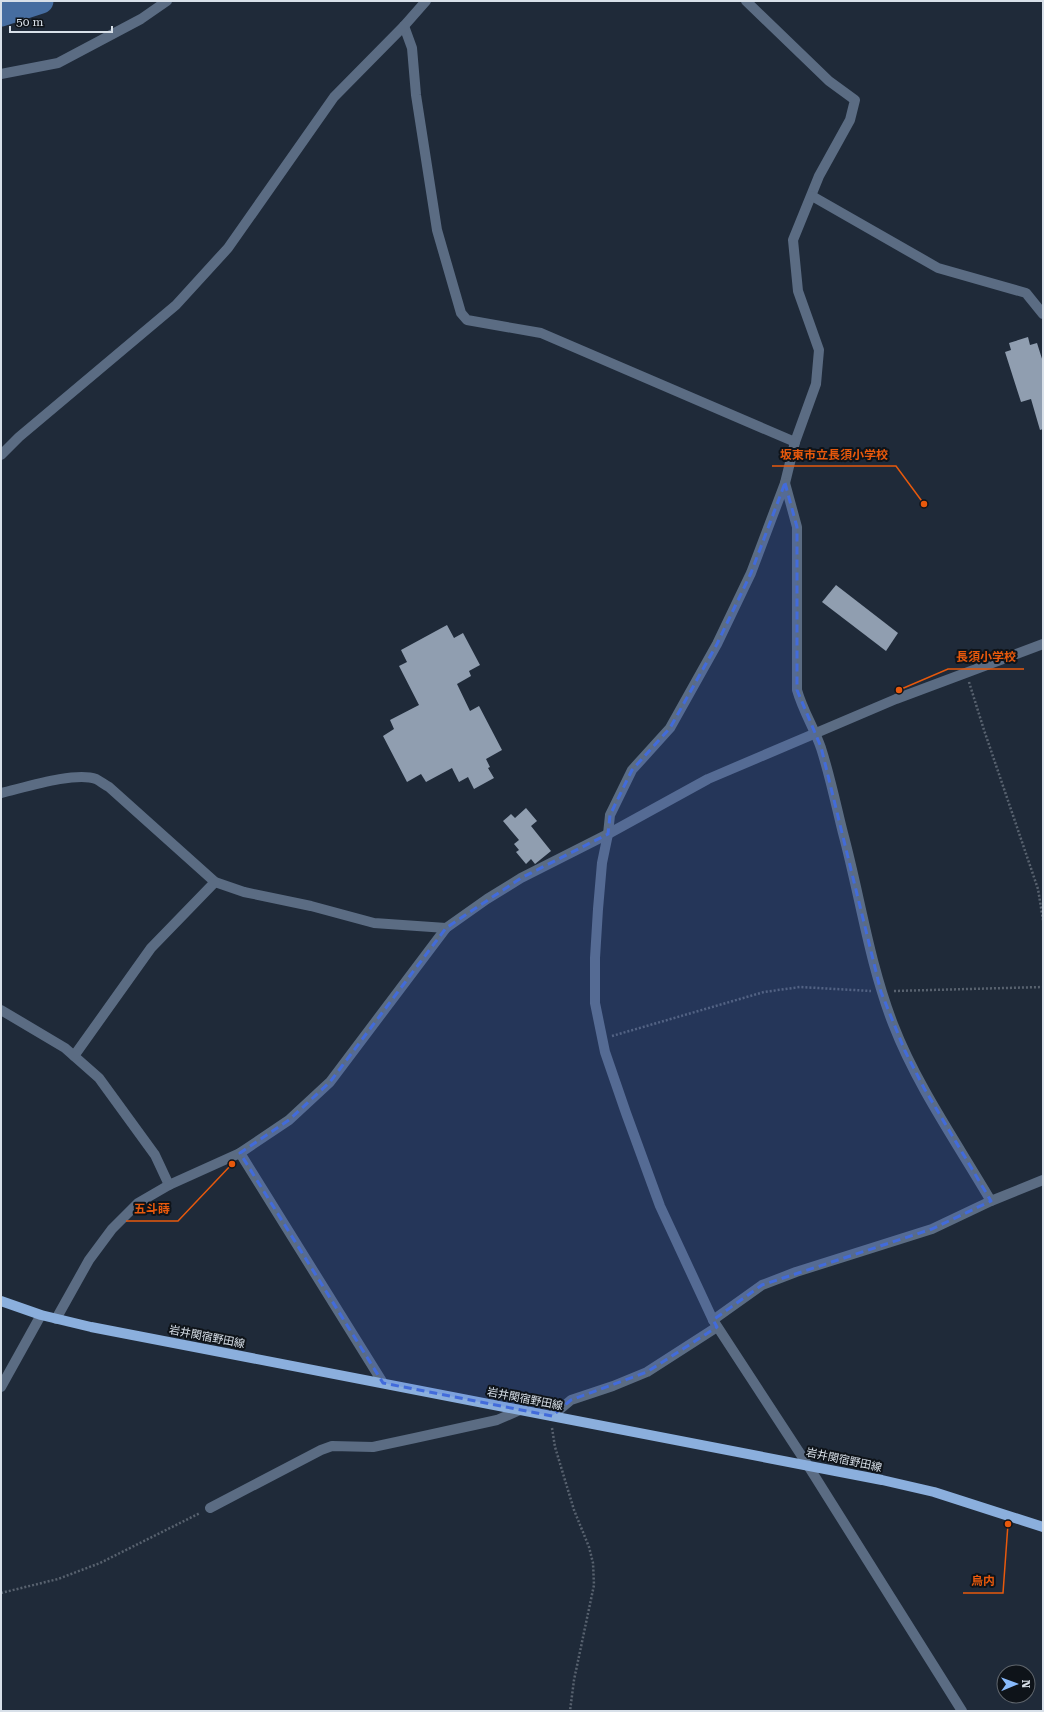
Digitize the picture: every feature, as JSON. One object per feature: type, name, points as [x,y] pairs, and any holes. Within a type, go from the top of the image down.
[{"type":"main road","name":"岩井関宿野田線","points":[[1,1301],[41,1315],[91,1327],[807,1464],[934,1492],[1043,1527]]},
{"type":"street","points":[[1,74],[58,63],[141,19],[167,1]]},
{"type":"street","points":[[1,455],[19,437],[176,305],[228,248],[334,97],[404,26],[426,1]]},
{"type":"street","points":[[746,1],[829,81],[855,100],[850,120],[819,176],[793,240],[798,291],[819,350],[816,384],[795,442],[785,483],[751,572],[717,644],[670,728],[632,770],[610,814],[608,834],[602,863],[595,958],[595,1003],[605,1052],[660,1206],[715,1324],[807,1464],[962,1711]]},
{"type":"street","points":[[404,26],[412,48],[416,95],[437,230],[461,313],[464,317],[468,320],[541,333],[795,442]]},
{"type":"street","points":[[812,196],[938,268],[1026,293],[1043,314]]},
{"type":"street","points":[[785,483],[797,527],[797,690],[801,706],[821,747],[850,859],[866,933],[881,992],[905,1051],[924,1088],[991,1201]]},
{"type":"street","points":[[56,1319],[89,1260],[112,1229],[138,1203],[169,1184],[240,1153],[289,1120],[330,1082],[446,928],[487,899],[522,878],[608,834],[708,778],[896,699],[1043,644]]},
{"type":"street","points":[[1,793],[59,780],[80,777],[95,779],[109,788],[214,882],[244,892],[311,906],[374,923],[446,928]]},
{"type":"street","points":[[74,1056],[150,948],[214,882]]},
{"type":"street","points":[[1,1010],[65,1048],[99,1078],[155,1155],[169,1184]]},
{"type":"street","points":[[240,1153],[383,1383]]},
{"type":"street","points":[[552,1416],[571,1400],[648,1372],[715,1324],[762,1285],[796,1272],[932,1230],[991,1201],[1043,1180]]},
{"type":"street","points":[[1,1387],[41,1315]]},
{"type":"street","points":[[210,1508],[321,1450],[332,1446],[373,1447],[497,1420],[520,1410]]},
{"type":"path","points":[[966,673],[1038,889],[1043,920]]},
{"type":"path","points":[[602,1038],[764,992],[800,987],[881,992],[1043,987]]},
{"type":"path","points":[[552,1416],[555,1447],[574,1510],[589,1547],[593,1563],[594,1585],[574,1680],[570,1711]]},
{"type":"path","points":[[1,1593],[58,1579],[100,1563],[210,1508]]},
{"type":"highlighted area","points":[[785,483],[797,527],[797,690],[821,747],[881,992],[905,1051],[924,1088],[991,1201],[932,1229],[762,1285],[713,1320],[717,1327],[647,1372],[571,1400],[552,1416],[383,1383],[240,1153],[289,1120],[330,1082],[446,928],[521,878],[608,834],[610,815],[632,770],[670,728],[717,644],[751,573]]},
{"type":"building","points":[[1028,337],[1030,345],[1037,343],[1043,362],[1043,429],[1040,430],[1031,399],[1021,402],[1005,352],[1011,350],[1009,343]]},
{"type":"building","points":[[836,585],[898,633],[886,651],[822,602]]},
{"type":"building","points":[[447,625],[454,638],[463,633],[480,665],[469,671],[471,676],[457,684],[470,711],[479,706],[502,750],[486,759],[490,767],[488,768],[494,778],[474,789],[468,777],[459,782],[452,768],[426,782],[421,774],[407,782],[383,736],[394,729],[390,720],[419,705],[399,666],[407,662],[401,650]]},
{"type":"building","points":[[526,808],[537,821],[531,826],[551,851],[535,864],[531,859],[526,864],[516,852],[519,850],[514,844],[519,840],[503,821],[511,814],[515,818]]},
{"type":"waterway","points":[[1,14],[41,1]]},
{"type":"place","name":"坂東市立長須小学校","points":[[924,504]]},
{"type":"place","name":"長須小学校","points":[[899,690]]},
{"type":"place","name":"五斗蒔","points":[[232,1164]]},
{"type":"place","name":"烏内","points":[[1008,1524]]}]
